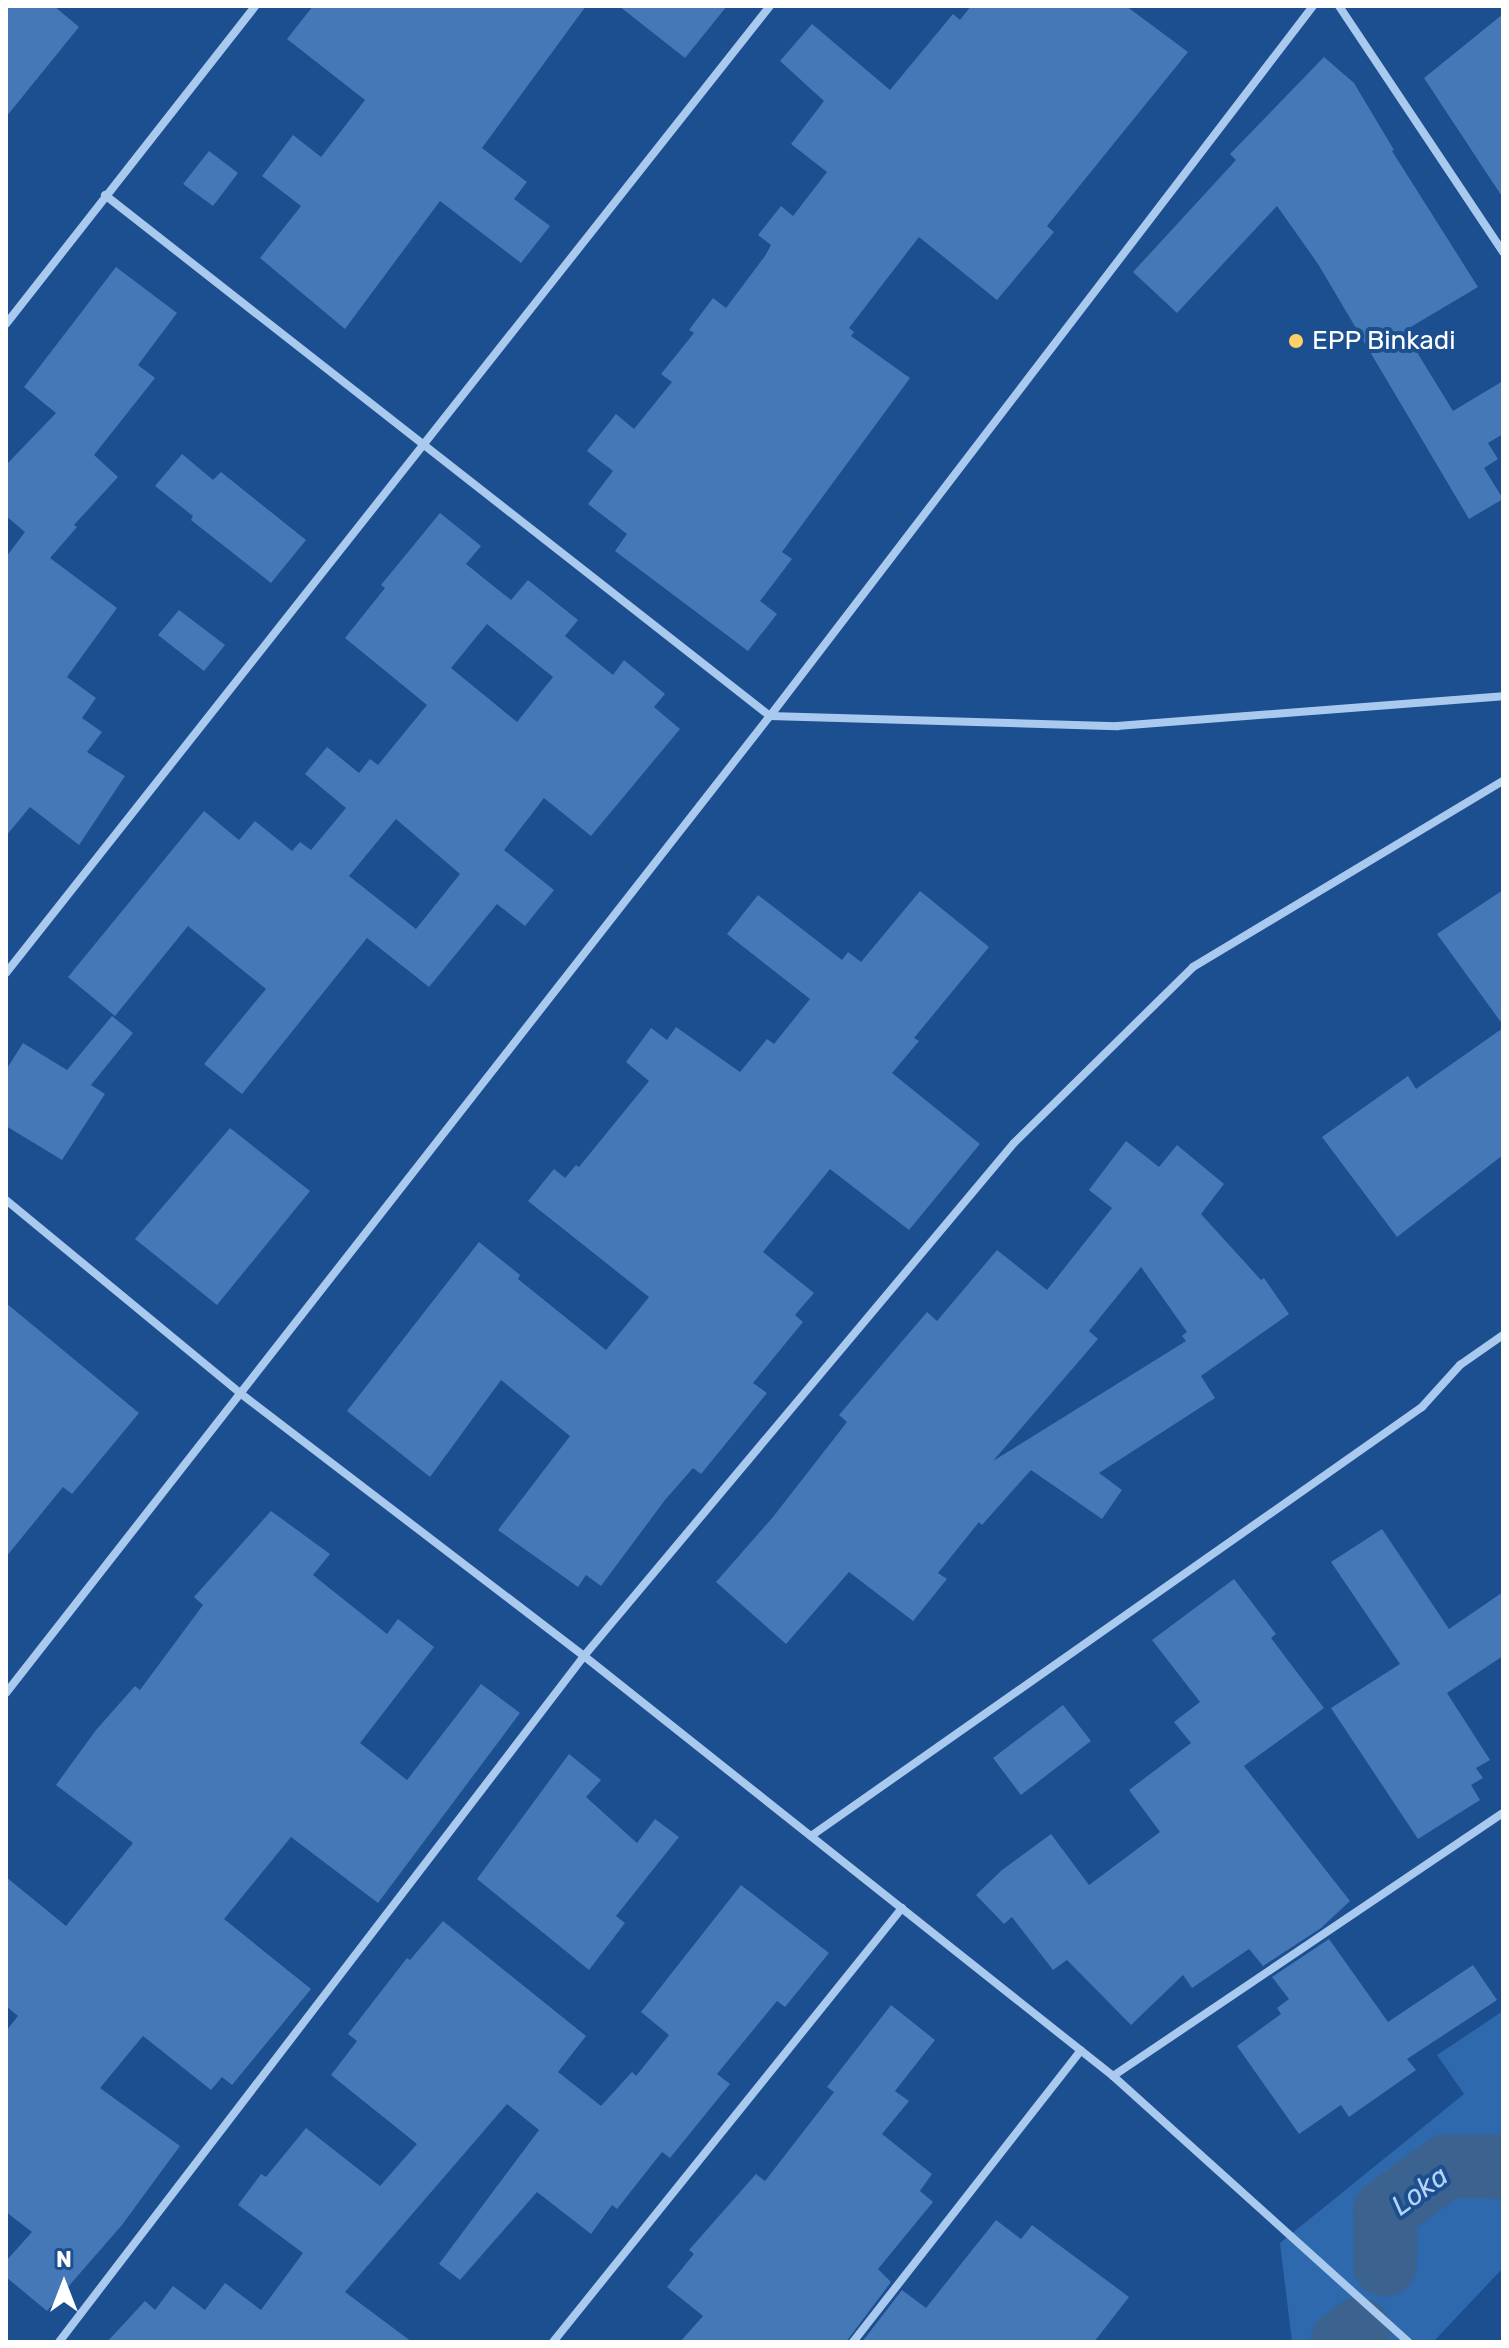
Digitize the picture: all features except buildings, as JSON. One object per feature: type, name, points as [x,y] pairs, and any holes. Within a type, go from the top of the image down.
[{"type":"street","points":[[6,324],[255,6]]},
{"type":"street","points":[[6,973],[770,6]]},
{"type":"street","points":[[6,1693],[770,716],[1313,6]]},
{"type":"street","points":[[1339,6],[1503,252]]},
{"type":"street","points":[[105,195],[421,446],[770,716],[1117,726],[1503,696]]},
{"type":"street","points":[[59,2342],[584,1656],[1014,1143],[1193,967],[1503,781]]},
{"type":"street","points":[[6,1200],[240,1393],[584,1656],[1113,2076],[1408,2342]]},
{"type":"street","points":[[811,1836],[1422,1407],[1460,1365],[1503,1335]]},
{"type":"street","points":[[1113,2076],[1503,1813]]},
{"type":"street","points":[[553,2342],[902,1908]]},
{"type":"street","points":[[853,2342],[1081,2050]]},
{"type":"shaded area","points":[[1503,2011],[1503,2268],[1433,2342],[1292,2342],[1280,2243],[1464,2094],[1437,2055]]},
{"type":"waterway","name":"Loka","points":[[1385,2265],[1385,2211],[1447,2166],[1503,2167]]},
{"type":"waterway","name":"Loka","points":[[1342,2342],[1359,2329]]},
{"type":"place","name":"EPP Binkadi","points":[[1296,341]]}]
